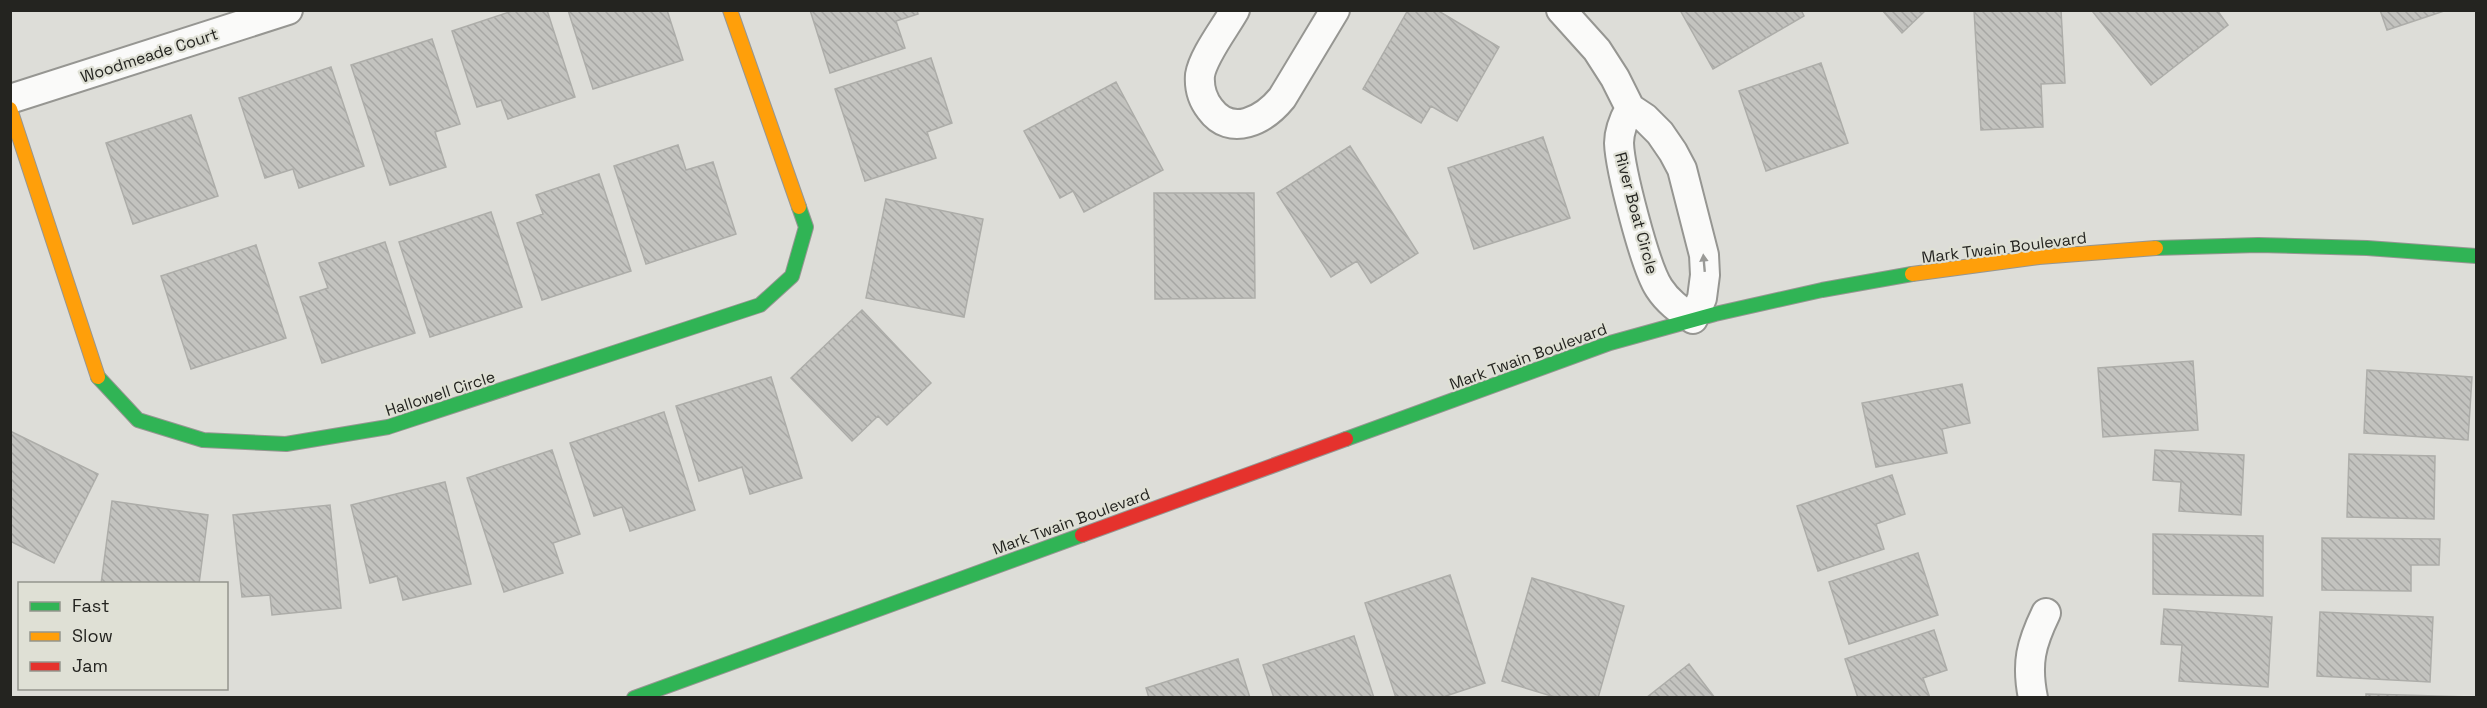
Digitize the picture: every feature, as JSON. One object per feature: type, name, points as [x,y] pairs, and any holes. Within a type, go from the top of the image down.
[{"type":"street","name":"Woodmeade Court","points":[[10,99],[288,10]]},
{"type":"street","name":"Hallowell Circle","points":[[10,109],[99,380],[138,420],[203,440],[286,444],[388,427],[760,306],[792,276],[806,227],[730,10]]},
{"type":"street","points":[[1235,10],[1200,72],[1199,87],[1204,103],[1214,116],[1227,123],[1243,125],[1258,120],[1272,110],[1282,98],[1335,10]]},
{"type":"street","points":[[1561,10],[1597,50],[1630,108],[1645,118],[1660,133],[1682,169],[1704,255],[1705,275],[1702,298],[1693,319]]},
{"type":"street","name":"River Boat Circle","points":[[1630,108],[1622,122],[1619,140],[1621,161],[1649,270],[1659,288],[1673,305],[1693,319]]},
{"type":"street","name":"Mark Twain Boulevard","points":[[634,698],[1610,343],[1693,319],[1824,289],[1958,268],[2092,252],[2301,247],[2476,256]]},
{"type":"street","points":[[2033,698],[2029,661],[2034,638],[2046,613]]},
{"type":"building","points":[[515,10],[547,10],[575,97],[508,119],[501,100],[477,107],[452,31]]},
{"type":"building","points":[[568,10],[667,10],[683,60],[593,89]]},
{"type":"building","points":[[810,10],[917,10],[918,14],[896,21],[905,48],[830,73]]},
{"type":"building","points":[[1408,10],[1437,10],[1499,47],[1457,121],[1431,106],[1421,123],[1363,89]]},
{"type":"building","points":[[1680,10],[1801,10],[1804,16],[1713,69]]},
{"type":"building","points":[[1882,10],[1926,10],[1902,33]]},
{"type":"building","points":[[1974,10],[2061,10],[2065,83],[2041,84],[2043,127],[1981,130]]},
{"type":"building","points":[[2095,10],[2217,10],[2228,25],[2151,85],[2093,12]]},
{"type":"building","points":[[2380,10],[2447,10],[2387,30]]},
{"type":"building","points":[[432,39],[460,124],[435,132],[446,167],[390,185],[351,65]]},
{"type":"building","points":[[931,58],[952,123],[927,132],[936,158],[865,181],[835,89]]},
{"type":"building","points":[[1821,63],[1848,143],[1766,171],[1739,91]]},
{"type":"building","points":[[331,67],[364,166],[299,188],[293,169],[265,178],[239,98]]},
{"type":"building","points":[[1116,82],[1163,170],[1084,212],[1073,191],[1060,198],[1024,131]]},
{"type":"building","points":[[191,115],[218,196],[133,224],[106,143]]},
{"type":"building","points":[[1543,137],[1570,218],[1474,249],[1448,168]]},
{"type":"building","points":[[678,145],[686,170],[713,162],[736,234],[646,264],[614,166]]},
{"type":"building","points":[[1350,146],[1418,253],[1371,283],[1357,261],[1331,277],[1277,193]]},
{"type":"building","points":[[599,174],[631,271],[542,300],[517,223],[543,214],[536,195]]},
{"type":"building","points":[[1154,193],[1254,193],[1255,298],[1155,299]]},
{"type":"building","points":[[886,199],[983,219],[964,317],[866,298]]},
{"type":"building","points":[[491,212],[522,307],[430,337],[399,242]]},
{"type":"building","points":[[385,242],[415,333],[322,363],[300,297],[328,288],[319,263]]},
{"type":"building","points":[[256,245],[286,338],[191,369],[161,276]]},
{"type":"building","points":[[862,310],[931,383],[887,425],[878,416],[852,441],[791,378]]},
{"type":"building","points":[[2193,361],[2198,430],[2103,437],[2098,368]]},
{"type":"building","points":[[2367,370],[2472,377],[2468,440],[2364,433]]},
{"type":"building","points":[[771,377],[802,478],[750,494],[742,467],[699,481],[676,406]]},
{"type":"building","points":[[1962,384],[1970,423],[1942,429],[1947,453],[1876,467],[1862,403]]},
{"type":"building","points":[[664,412],[695,510],[630,531],[622,507],[594,516],[570,443]]},
{"type":"building","points":[[10,431],[98,474],[54,563],[10,541]]},
{"type":"building","points":[[552,450],[580,534],[553,543],[563,573],[504,592],[467,478]]},
{"type":"building","points":[[2155,450],[2244,455],[2241,515],[2179,511],[2181,482],[2153,480]]},
{"type":"building","points":[[2349,454],[2435,456],[2434,519],[2347,517]]},
{"type":"building","points":[[1892,475],[1905,514],[1876,524],[1884,549],[1818,571],[1797,506]]},
{"type":"building","points":[[445,482],[471,584],[403,600],[397,576],[370,583],[351,505]]},
{"type":"building","points":[[112,501],[208,515],[199,582],[101,582]]},
{"type":"building","points":[[330,505],[341,608],[272,615],[270,595],[242,597],[233,515]]},
{"type":"building","points":[[2153,534],[2263,536],[2263,596],[2153,594]]},
{"type":"building","points":[[2322,538],[2440,539],[2439,565],[2411,565],[2411,591],[2322,590]]},
{"type":"building","points":[[1918,553],[1938,615],[1849,644],[1829,582]]},
{"type":"building","points":[[1450,575],[1485,683],[1440,698],[1396,698],[1365,603]]},
{"type":"building","points":[[1532,578],[1624,606],[1598,698],[1558,698],[1502,681]]},
{"type":"building","points":[[2164,609],[2272,617],[2268,687],[2179,681],[2182,645],[2161,644]]},
{"type":"building","points":[[2320,612],[2433,617],[2430,682],[2317,676]]},
{"type":"building","points":[[1934,630],[1947,670],[1923,678],[1930,698],[1858,698],[1845,659]]},
{"type":"building","points":[[1354,636],[1374,698],[1274,698],[1263,665]]},
{"type":"building","points":[[1238,659],[1250,698],[1149,698],[1146,688]]},
{"type":"building","points":[[1689,664],[1715,698],[1646,698]]},
{"type":"building","points":[[2366,694],[2472,697],[2472,698],[2366,698]]},
{"type":"traffic: fast","points":[[98,377],[138,420],[203,440],[286,444],[388,427],[760,305],[792,276],[806,227],[799,207]]},
{"type":"traffic: fast","points":[[2156,248],[2258,245],[2367,248],[2476,256]]},
{"type":"traffic: fast","points":[[1346,439],[1610,343],[1715,314],[1822,290],[1912,274]]},
{"type":"traffic: fast","points":[[634,698],[1082,535]]},
{"type":"traffic: slow","points":[[730,10],[799,207]]},
{"type":"traffic: slow","points":[[10,109],[98,377]]},
{"type":"traffic: slow","points":[[1912,274],[2039,257],[2156,248]]},
{"type":"traffic: jam","points":[[1082,535],[1346,439]]}]
